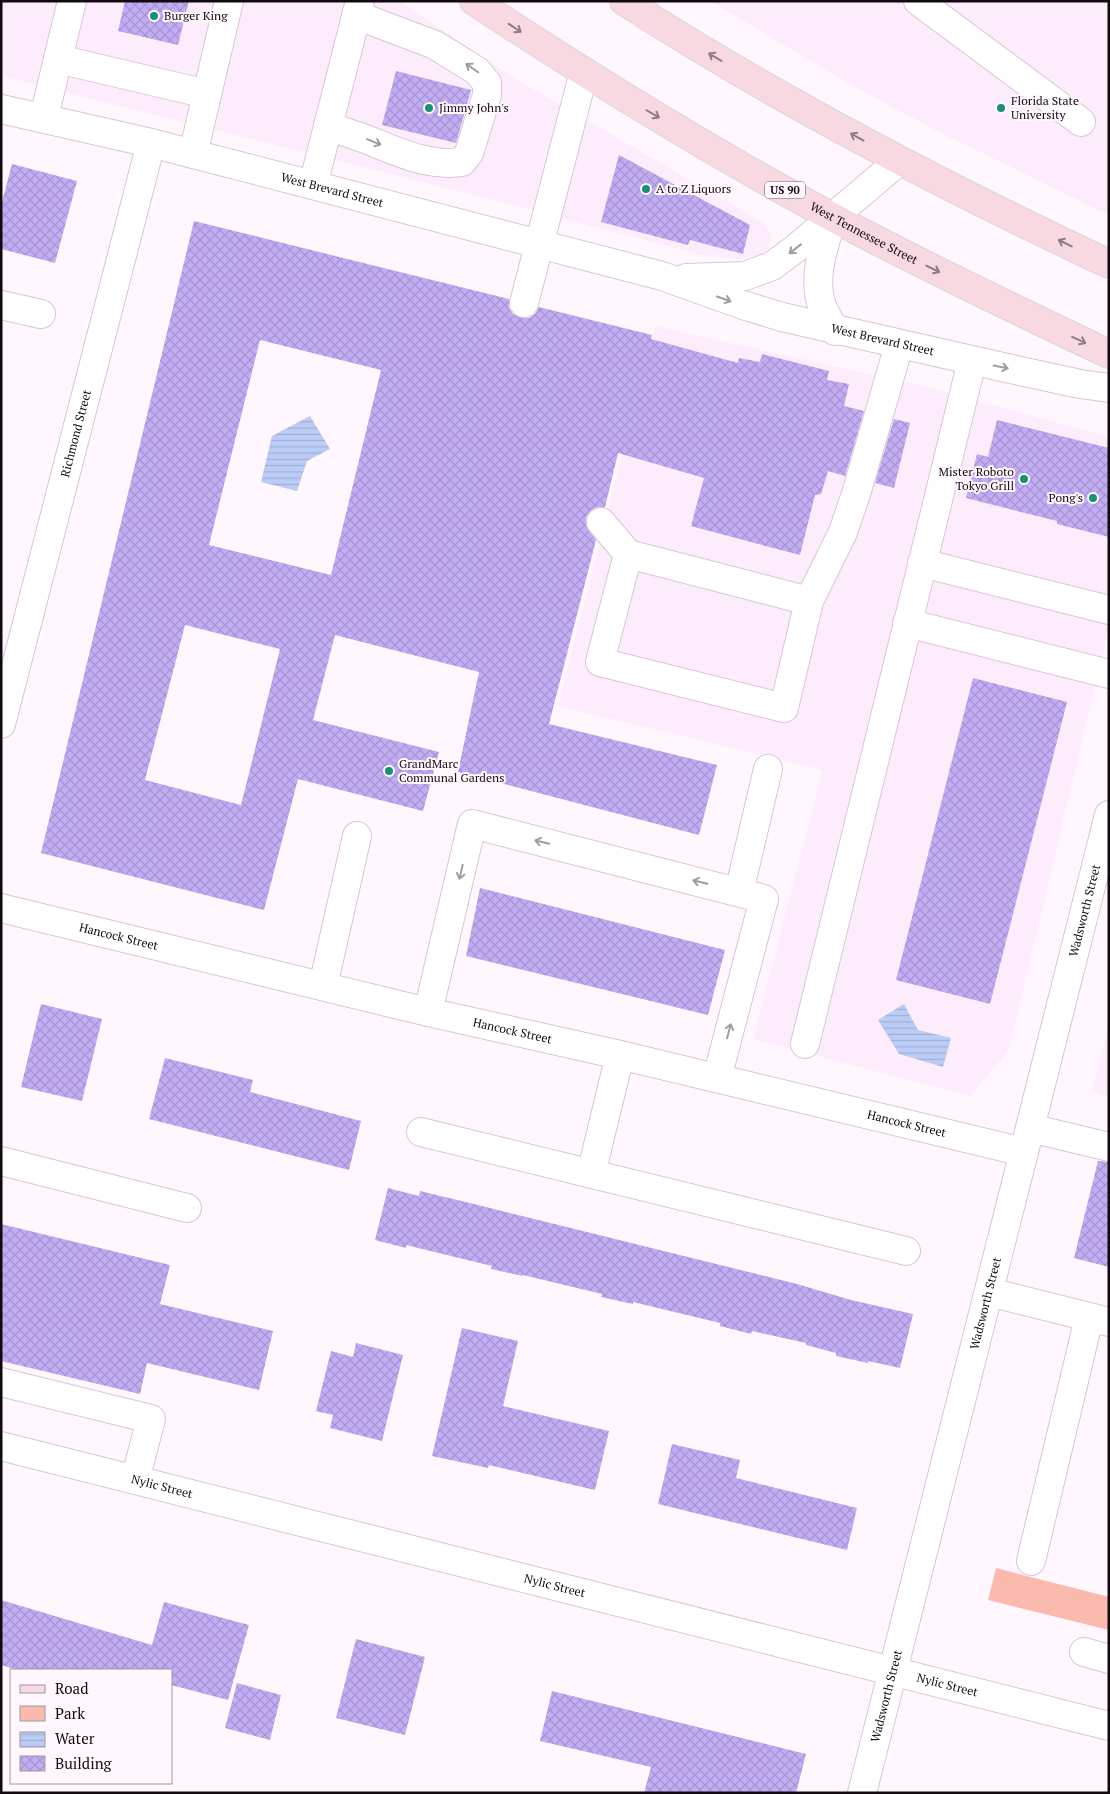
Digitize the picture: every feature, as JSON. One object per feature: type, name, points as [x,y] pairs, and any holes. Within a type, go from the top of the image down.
[{"type":"main road","name":"West Tennessee Street","points":[[474,1],[584,72],[833,217],[997,301],[1109,354]]},
{"type":"main road","points":[[624,1],[724,62],[899,161],[977,201],[1109,264]]},
{"type":"street","points":[[44,117],[72,1]]},
{"type":"street","points":[[194,154],[229,1]]},
{"type":"street","points":[[918,1],[1082,122]]},
{"type":"street","points":[[313,185],[328,126],[358,8],[435,45],[477,71],[487,83],[487,95],[469,154],[462,162],[452,164],[406,156],[328,126]]},
{"type":"street","points":[[58,59],[207,94]]},
{"type":"street","points":[[524,303],[584,72]]},
{"type":"street","name":"West Brevard Street","points":[[1,108],[151,143],[662,276],[782,318],[972,361],[1080,384],[1109,388]]},
{"type":"street","name":"Richmond Street","points":[[1,724],[151,143]]},
{"type":"street","name":"West Brevard Street","points":[[662,276],[692,278],[745,276],[772,266],[795,249],[899,161]]},
{"type":"street","points":[[833,217],[822,254],[818,283],[822,306],[835,331]]},
{"type":"street","points":[[1,305],[41,314]]},
{"type":"street","points":[[628,554],[600,662],[784,708],[809,601],[843,532],[856,494],[899,345]]},
{"type":"street","points":[[805,1044],[972,361]]},
{"type":"street","points":[[601,522],[628,554],[809,601]]},
{"type":"street","points":[[922,564],[1109,610]]},
{"type":"street","points":[[908,623],[1109,674]]},
{"type":"street","points":[[739,892],[768,769]]},
{"type":"street","points":[[428,1012],[472,824],[764,899],[717,1078]]},
{"type":"street","name":"Wadsworth Street","points":[[862,1793],[1108,825]]},
{"type":"street","points":[[323,986],[357,836]]},
{"type":"street","name":"Hancock Street","points":[[1,908],[428,1012],[717,1078],[1027,1140],[1109,1147]]},
{"type":"street","points":[[591,1174],[620,1055]]},
{"type":"street","points":[[421,1132],[906,1251]]},
{"type":"street","points":[[1,1161],[187,1208]]},
{"type":"street","points":[[989,1292],[1099,1320],[1031,1561]]},
{"type":"street","points":[[1,1382],[151,1419],[135,1480]]},
{"type":"street","name":"Nylic Street","points":[[1,1446],[1109,1726]]},
{"type":"shaded area","points":[[1,1],[400,1],[514,78],[764,223],[772,235],[768,249],[758,256],[737,259],[701,255],[483,197],[1,76]]},
{"type":"shaded area","name":"Florida State University","points":[[710,1],[1109,1],[1109,215],[939,132],[848,83]]},
{"type":"shaded area","points":[[655,326],[923,386],[1109,437],[1109,628],[1009,1050],[970,1096],[753,1039],[823,770],[558,706]]},
{"type":"shaded area","points":[[1109,1022],[1109,1097],[1092,1092]]},
{"type":"green space","points":[[996,1568],[1109,1597],[1109,1630],[988,1600]]},
{"type":"water","points":[[310,416],[330,449],[307,461],[297,491],[261,482],[272,436]]},
{"type":"water","points":[[904,1004],[918,1030],[951,1038],[943,1067],[899,1054],[878,1020]]},
{"type":"building","name":"Burger King","points":[[125,1],[189,1],[178,45],[118,31]]},
{"type":"building","name":"Jimmy John's","points":[[396,71],[471,90],[456,143],[382,125]]},
{"type":"building","name":"A to Z Liquors","points":[[619,155],[750,225],[743,254],[690,240],[688,245],[601,222]]},
{"type":"building","points":[[12,164],[77,181],[55,263],[1,249],[1,206]]},
{"type":"building","points":[[194,221],[509,299],[509,308],[513,314],[521,318],[529,318],[535,314],[539,307],[652,335],[651,339],[738,363],[739,358],[760,362],[762,354],[829,371],[827,380],[849,384],[844,406],[864,411],[845,476],[828,471],[821,494],[815,495],[800,555],[691,526],[704,478],[618,453],[605,507],[591,510],[586,517],[586,525],[596,540],[549,724],[717,765],[699,835],[458,772],[479,672],[335,635],[313,720],[439,752],[423,811],[298,779],[264,910],[41,853]],"holes":[[[260,340],[381,370],[331,575],[209,545]],[[185,625],[280,649],[241,805],[145,780]]]},
{"type":"building","points":[[894,419],[910,423],[894,488],[875,483]]},
{"type":"building","points":[[997,420],[1109,448],[1109,537],[1057,524],[1057,521],[966,498],[977,454],[988,457]]},
{"type":"building","points":[[973,678],[1067,702],[990,1004],[896,980]]},
{"type":"building","points":[[480,888],[725,950],[708,1015],[466,956]]},
{"type":"building","points":[[41,1004],[102,1019],[82,1101],[21,1087]]},
{"type":"building","points":[[165,1058],[253,1080],[250,1092],[361,1121],[349,1170],[149,1119]]},
{"type":"building","points":[[1098,1161],[1109,1162],[1109,1267],[1074,1258]]},
{"type":"building","points":[[388,1188],[419,1196],[420,1191],[913,1314],[900,1368],[836,1356],[836,1353],[806,1345],[806,1343],[752,1331],[751,1334],[720,1326],[720,1323],[633,1302],[633,1304],[601,1297],[602,1294],[491,1269],[492,1266],[406,1245],[406,1248],[375,1240]]},
{"type":"building","points":[[1,1224],[170,1265],[160,1304],[273,1331],[259,1390],[147,1363],[140,1394],[1,1361]]},
{"type":"building","points":[[462,1328],[518,1341],[503,1406],[609,1431],[595,1490],[489,1465],[488,1468],[432,1456]]},
{"type":"building","points":[[356,1343],[403,1355],[382,1441],[330,1428],[333,1415],[316,1411],[331,1351],[353,1357]]},
{"type":"building","points":[[672,1444],[740,1460],[736,1478],[857,1508],[847,1550],[658,1504]]},
{"type":"building","points":[[1,1600],[152,1645],[164,1602],[249,1625],[228,1700],[172,1685],[172,1669],[15,1669],[1,1665]]},
{"type":"building","points":[[356,1639],[425,1657],[405,1735],[336,1718]]},
{"type":"building","points":[[237,1683],[281,1695],[270,1740],[225,1728]]},
{"type":"building","points":[[552,1691],[806,1754],[796,1793],[644,1793],[651,1767],[540,1741]]},
{"type":"place","name":"Burger King","points":[[154,16]]},
{"type":"place","name":"Jimmy John's","points":[[429,108]]},
{"type":"place","name":"Florida State University","points":[[1001,108]]},
{"type":"place","name":"A to Z Liquors","points":[[646,189]]},
{"type":"place","name":"Mister Roboto Tokyo Grill","points":[[1024,479]]},
{"type":"place","name":"Pong's","points":[[1093,498]]},
{"type":"place","name":"GrandMarc Communal Gardens","points":[[389,771]]}]
